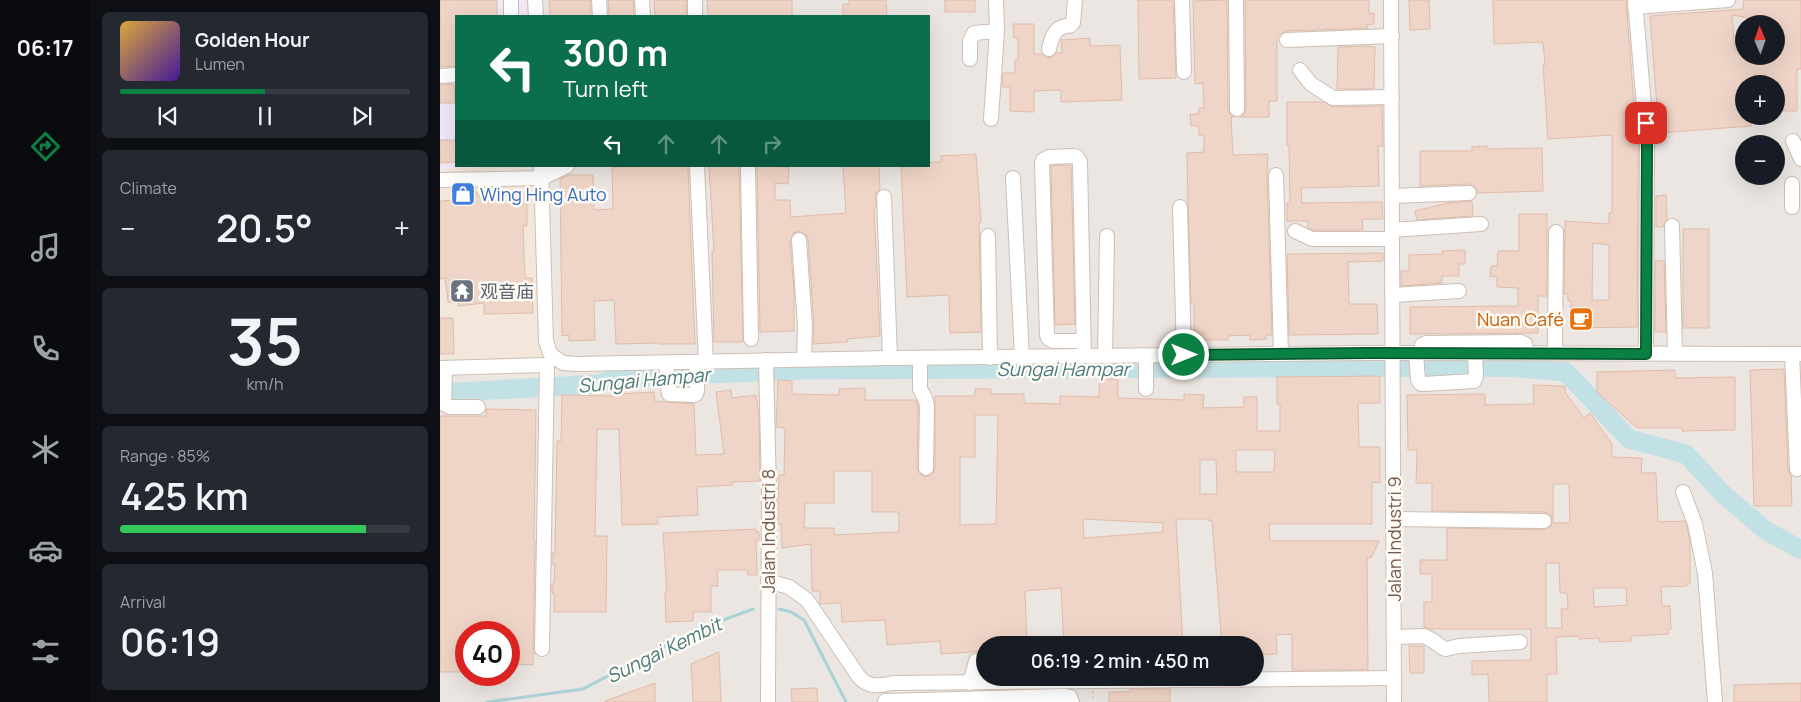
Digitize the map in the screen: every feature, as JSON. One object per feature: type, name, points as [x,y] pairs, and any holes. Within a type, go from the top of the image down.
[{"type":"street","points":[[511,0],[512,15]]},
{"type":"street","points":[[535,0],[536,15]]},
{"type":"street","points":[[600,0],[600,15]]},
{"type":"street","points":[[642,0],[642,15]]},
{"type":"street","points":[[695,0],[695,15]]},
{"type":"street","points":[[991,119],[997,31],[996,0]]},
{"type":"street","points":[[1049,49],[1055,32],[1073,23],[1074,0]]},
{"type":"street","points":[[1182,0],[1184,72]]},
{"type":"street","points":[[1236,0],[1237,109]]},
{"type":"street","name":"Jalan Industri 9","points":[[1392,0],[1394,702]]},
{"type":"street","points":[[1646,354],[1647,142],[1635,3],[1728,0]]},
{"type":"street","points":[[970,59],[970,41],[974,33],[997,31]]},
{"type":"street","points":[[1287,40],[1392,36]]},
{"type":"street","points":[[1300,70],[1311,84],[1333,98],[1392,97]]},
{"type":"street","points":[[440,76],[455,75]]},
{"type":"street","points":[[1794,141],[1801,159]]},
{"type":"street","points":[[1084,340],[1053,341],[1047,335],[1042,163],[1043,160],[1049,157],[1074,156],[1080,162],[1084,340],[1084,356]]},
{"type":"street","points":[[440,180],[542,172],[563,167]]},
{"type":"street","points":[[666,372],[668,394],[696,394],[699,369],[697,167]]},
{"type":"street","points":[[748,167],[751,338]]},
{"type":"street","points":[[542,172],[545,335],[550,361],[547,381],[542,649]]},
{"type":"street","points":[[1276,176],[1282,354]]},
{"type":"street","points":[[1013,178],[1022,357]]},
{"type":"street","points":[[1392,196],[1469,193]]},
{"type":"street","points":[[884,197],[890,358]]},
{"type":"street","points":[[1180,207],[1184,355]]},
{"type":"street","points":[[1296,231],[1312,238],[1392,234],[1481,224]]},
{"type":"street","points":[[1672,226],[1675,353]]},
{"type":"street","points":[[1555,353],[1556,232]]},
{"type":"street","points":[[988,236],[990,358]]},
{"type":"street","points":[[1105,356],[1106,236]]},
{"type":"street","points":[[799,240],[805,326],[804,359]]},
{"type":"street","points":[[1392,294],[1459,291]]},
{"type":"street","points":[[1475,361],[1475,380],[1471,382],[1423,384],[1419,382],[1418,360],[1422,345],[1426,343],[1521,342],[1525,344],[1526,353]]},
{"type":"street","points":[[478,407],[446,406],[442,368],[550,361],[666,372],[804,359],[890,358],[920,360],[1105,356],[1146,363],[1184,355],[1393,356],[1418,360],[1475,361],[1526,353],[1796,354],[1798,469]]},
{"type":"street","points":[[920,360],[920,389],[927,406],[926,468]]},
{"type":"street","name":"Jalan Industri 8","points":[[766,362],[769,493],[768,702]]},
{"type":"street","points":[[1146,363],[1146,389]]},
{"type":"street","points":[[1683,492],[1695,524],[1705,572],[1715,702]]},
{"type":"street","points":[[1393,519],[1544,521]]},
{"type":"street","points":[[768,581],[789,587],[807,600],[859,677],[868,684],[878,686],[893,683],[1394,678]]},
{"type":"street","points":[[1394,637],[1424,636],[1446,649],[1459,646],[1520,642]]},
{"type":"street","points":[[970,683],[976,661]]},
{"type":"street","points":[[878,686],[885,701],[1063,696],[1070,697],[1072,702]]},
{"type":"shaded area","points":[[440,0],[543,0],[543,15],[455,15],[455,167],[549,167],[557,378],[440,374]]},
{"type":"shaded area","points":[[440,0],[526,0],[527,15],[455,15],[455,167],[485,167],[440,169]]},
{"type":"shaded area","points":[[543,0],[1801,0],[1801,702],[440,702],[440,374],[557,378],[549,167],[930,167],[930,15],[543,15]]},
{"type":"building","points":[[440,0],[497,0],[497,15],[455,15],[455,66],[440,67]]},
{"type":"building","points":[[549,0],[590,0],[591,15],[550,15]]},
{"type":"building","points":[[608,0],[633,0],[634,15],[609,15]]},
{"type":"building","points":[[654,0],[686,0],[686,15],[655,15]]},
{"type":"building","points":[[707,0],[792,0],[792,15],[708,15]]},
{"type":"building","points":[[849,0],[886,0],[887,15],[843,15],[843,4],[849,4]]},
{"type":"building","points":[[945,0],[975,0],[975,12],[945,12]]},
{"type":"building","points":[[1138,0],[1173,0],[1176,78],[1139,79]]},
{"type":"building","points":[[1227,0],[1228,109],[1230,114],[1235,117],[1231,117],[1233,155],[1268,154],[1272,335],[1266,335],[1266,339],[1250,340],[1250,335],[1228,336],[1228,340],[1194,340],[1194,304],[1191,304],[1187,153],[1204,152],[1204,135],[1199,135],[1199,126],[1191,126],[1190,114],[1199,114],[1199,108],[1204,108],[1203,83],[1195,84],[1193,1]]},
{"type":"building","points":[[1245,0],[1369,0],[1369,14],[1374,13],[1374,24],[1367,25],[1368,28],[1287,31],[1282,33],[1277,37],[1277,101],[1269,101],[1269,117],[1239,117],[1244,114],[1246,109]]},
{"type":"building","points":[[1409,0],[1429,0],[1430,29],[1410,30]]},
{"type":"building","points":[[1493,0],[1626,0],[1638,144],[1637,327],[1571,328],[1571,301],[1568,301],[1568,294],[1564,294],[1565,221],[1609,224],[1609,213],[1612,213],[1612,135],[1548,139],[1543,42],[1494,44]],"holes":[[[1593,243],[1609,245],[1609,300],[1592,300]]]},
{"type":"building","points":[[1744,0],[1801,0],[1801,69],[1797,69],[1797,111],[1785,111],[1785,75],[1735,75],[1735,125],[1751,126],[1659,133],[1650,16],[1743,9]]},
{"type":"building","points":[[1013,24],[1034,24],[1034,54],[1042,54],[1048,58],[1056,53],[1062,53],[1061,40],[1090,38],[1090,46],[1120,45],[1122,100],[1061,102],[1061,90],[1034,91],[1034,112],[1010,111],[1010,87],[1002,87],[1003,73],[1015,73],[1015,60],[1018,59],[1018,38],[1014,38]]},
{"type":"building","points":[[1338,47],[1375,47],[1374,89],[1337,89]]},
{"type":"building","points":[[454,84],[455,103],[440,103],[440,85]]},
{"type":"building","points":[[1287,102],[1324,102],[1333,107],[1382,106],[1383,146],[1378,146],[1379,186],[1301,188],[1302,203],[1382,202],[1383,219],[1362,219],[1363,230],[1314,230],[1308,228],[1308,221],[1287,221],[1287,203],[1290,203]]},
{"type":"building","points":[[440,140],[455,140],[455,162],[440,163]]},
{"type":"building","points":[[1487,146],[1487,149],[1542,148],[1543,191],[1478,193],[1476,188],[1469,184],[1420,186],[1420,151],[1472,151],[1472,147]]},
{"type":"building","points":[[976,154],[981,222],[979,223],[981,332],[950,333],[949,295],[907,297],[901,167],[930,167],[930,162],[941,162],[941,156]]},
{"type":"building","points":[[1071,165],[1075,324],[1055,325],[1051,166]]},
{"type":"building","points":[[612,167],[688,168],[695,344],[616,344],[614,300],[594,301],[595,340],[569,341],[569,335],[562,336],[560,179],[569,175],[593,175],[594,210],[613,209]]},
{"type":"building","points":[[709,167],[739,167],[743,342],[714,342],[712,251],[714,251]]},
{"type":"building","points":[[757,167],[789,167],[788,184],[775,183],[775,200],[790,200],[791,217],[846,213],[843,167],[879,167],[880,189],[876,193],[876,208],[874,208],[880,336],[847,339],[848,342],[813,344],[814,325],[808,239],[806,235],[799,231],[794,233],[790,241],[794,290],[794,331],[760,332]]},
{"type":"building","points":[[477,192],[478,196],[527,193],[527,226],[523,226],[525,278],[532,278],[533,313],[484,314],[484,303],[459,306],[458,302],[448,302],[445,278],[440,279],[440,201],[455,200],[454,193]]},
{"type":"building","points":[[1666,195],[1667,219],[1663,227],[1656,227],[1656,196]]},
{"type":"building","points":[[1472,201],[1473,216],[1417,220],[1415,211],[1447,203]]},
{"type":"building","points":[[1519,214],[1547,214],[1547,296],[1538,296],[1538,333],[1410,334],[1410,307],[1518,306],[1518,288],[1497,287],[1497,276],[1490,277],[1491,266],[1497,266],[1498,251],[1519,251]]},
{"type":"building","points":[[1683,229],[1709,229],[1709,328],[1683,328]]},
{"type":"building","points":[[1465,250],[1465,264],[1459,264],[1459,276],[1442,276],[1442,283],[1401,286],[1401,271],[1409,271],[1409,255],[1442,254],[1442,251]]},
{"type":"building","points":[[1383,253],[1383,261],[1348,262],[1349,304],[1377,304],[1378,334],[1289,335],[1287,254]]},
{"type":"building","points":[[1655,261],[1664,261],[1666,332],[1655,332]]},
{"type":"building","points":[[440,318],[453,318],[454,354],[440,354]]},
{"type":"building","points":[[1784,369],[1788,469],[1791,475],[1792,506],[1754,506],[1750,370]]},
{"type":"building","points":[[1675,370],[1675,378],[1735,377],[1735,430],[1682,431],[1682,428],[1637,428],[1597,392],[1597,372]]},
{"type":"building","points":[[1380,376],[1380,403],[1358,403],[1359,447],[1380,447],[1380,483],[1372,482],[1372,524],[1269,524],[1270,541],[1379,541],[1371,558],[1367,558],[1368,670],[1292,670],[1292,634],[1276,635],[1277,654],[1264,655],[1264,636],[1221,636],[1212,521],[1209,521],[1209,519],[1176,519],[1182,636],[1064,636],[1061,588],[1025,591],[1027,636],[976,636],[976,652],[941,654],[940,641],[887,645],[885,620],[842,622],[841,603],[820,604],[820,591],[812,591],[811,544],[782,548],[781,524],[778,524],[778,504],[779,475],[784,475],[785,428],[776,427],[778,380],[792,381],[792,394],[839,395],[839,389],[865,388],[865,400],[916,400],[918,407],[917,468],[921,475],[926,477],[933,473],[935,468],[935,396],[975,396],[975,389],[991,389],[991,394],[1024,394],[1024,403],[1060,404],[1060,396],[1099,397],[1100,379],[1118,379],[1118,398],[1184,400],[1184,394],[1204,395],[1203,408],[1244,407],[1244,397],[1257,397],[1257,431],[1280,431],[1280,404],[1277,404],[1277,377]],"holes":[[[975,415],[998,415],[996,524],[960,525],[960,457],[975,457]],[[1236,450],[1275,450],[1274,472],[1236,472]],[[1200,460],[1216,460],[1217,494],[1200,494]],[[834,471],[872,471],[872,512],[899,512],[899,532],[834,535],[834,528],[804,528],[805,503],[834,503]],[[1083,519],[1163,523],[1163,532],[1084,538]]]},
{"type":"building","points":[[1533,385],[1565,386],[1565,392],[1584,418],[1590,413],[1612,444],[1612,457],[1642,458],[1641,473],[1656,473],[1658,522],[1685,521],[1687,526],[1690,541],[1690,584],[1687,584],[1687,586],[1661,587],[1662,606],[1670,606],[1671,629],[1668,630],[1668,634],[1631,636],[1631,641],[1600,642],[1599,638],[1579,639],[1578,636],[1556,637],[1557,674],[1547,674],[1547,702],[1489,702],[1488,674],[1472,675],[1472,661],[1531,660],[1531,629],[1430,629],[1424,627],[1424,602],[1432,602],[1432,574],[1420,574],[1420,560],[1447,560],[1447,528],[1544,530],[1551,526],[1552,517],[1544,512],[1432,511],[1432,483],[1416,483],[1417,450],[1408,450],[1407,395],[1485,394],[1485,405],[1534,404]],"holes":[[[1553,484],[1569,484],[1570,523],[1553,523]],[[1546,563],[1559,563],[1560,593],[1567,593],[1568,609],[1561,609],[1562,628],[1546,628]],[[1593,588],[1626,588],[1627,605],[1594,607]]]},
{"type":"building","points":[[731,390],[732,398],[756,395],[759,417],[760,481],[732,482],[732,485],[697,487],[698,515],[658,517],[658,524],[622,525],[619,429],[597,429],[595,536],[607,536],[606,612],[554,612],[552,584],[554,584],[555,564],[552,564],[552,553],[555,553],[557,441],[561,441],[562,395],[618,396],[618,394],[654,392],[655,401],[694,404],[696,455],[724,454],[716,392]]},
{"type":"building","points":[[486,409],[536,410],[533,649],[535,654],[533,654],[533,665],[520,664],[520,621],[455,621],[455,672],[440,672],[440,416],[486,416]]},
{"type":"building","points":[[756,529],[756,532],[759,532],[759,540],[756,540],[757,575],[748,575],[747,570],[717,570],[718,586],[711,586],[711,612],[693,612],[693,621],[666,622],[665,592],[667,592],[663,533]]},
{"type":"building","points":[[1409,646],[1424,646],[1424,673],[1410,673]]},
{"type":"building","points":[[719,652],[721,702],[693,702],[691,664]]},
{"type":"building","points":[[655,683],[655,702],[605,702],[605,701]]},
{"type":"building","points":[[1801,683],[1801,702],[1734,702],[1734,685]]},
{"type":"building","points":[[817,688],[818,702],[792,702],[791,689]]},
{"type":"building","points":[[1130,689],[1170,689],[1170,702],[1109,702],[1109,692],[1130,692]]},
{"type":"waterway","name":"Sungai Hampar","points":[[440,393],[599,384],[614,378],[804,370],[1506,367],[1566,372],[1629,439],[1686,454],[1723,494],[1765,530],[1801,550]]},
{"type":"waterway","name":"Sungai Kembit","points":[[487,702],[583,689],[696,630],[753,609]]},
{"type":"waterway","name":"Sungai Kembit","points":[[779,609],[791,612],[804,620],[846,702]]},
{"type":"place","name":"Wing Hing Auto","points":[[463,194]]},
{"type":"place","name":"观音庙","points":[[462,291]]},
{"type":"place","name":"Nuan Café","points":[[1581,319]]},
{"type":"route","points":[[1184,355],[1369,353],[1646,354],[1646,123]]}]
